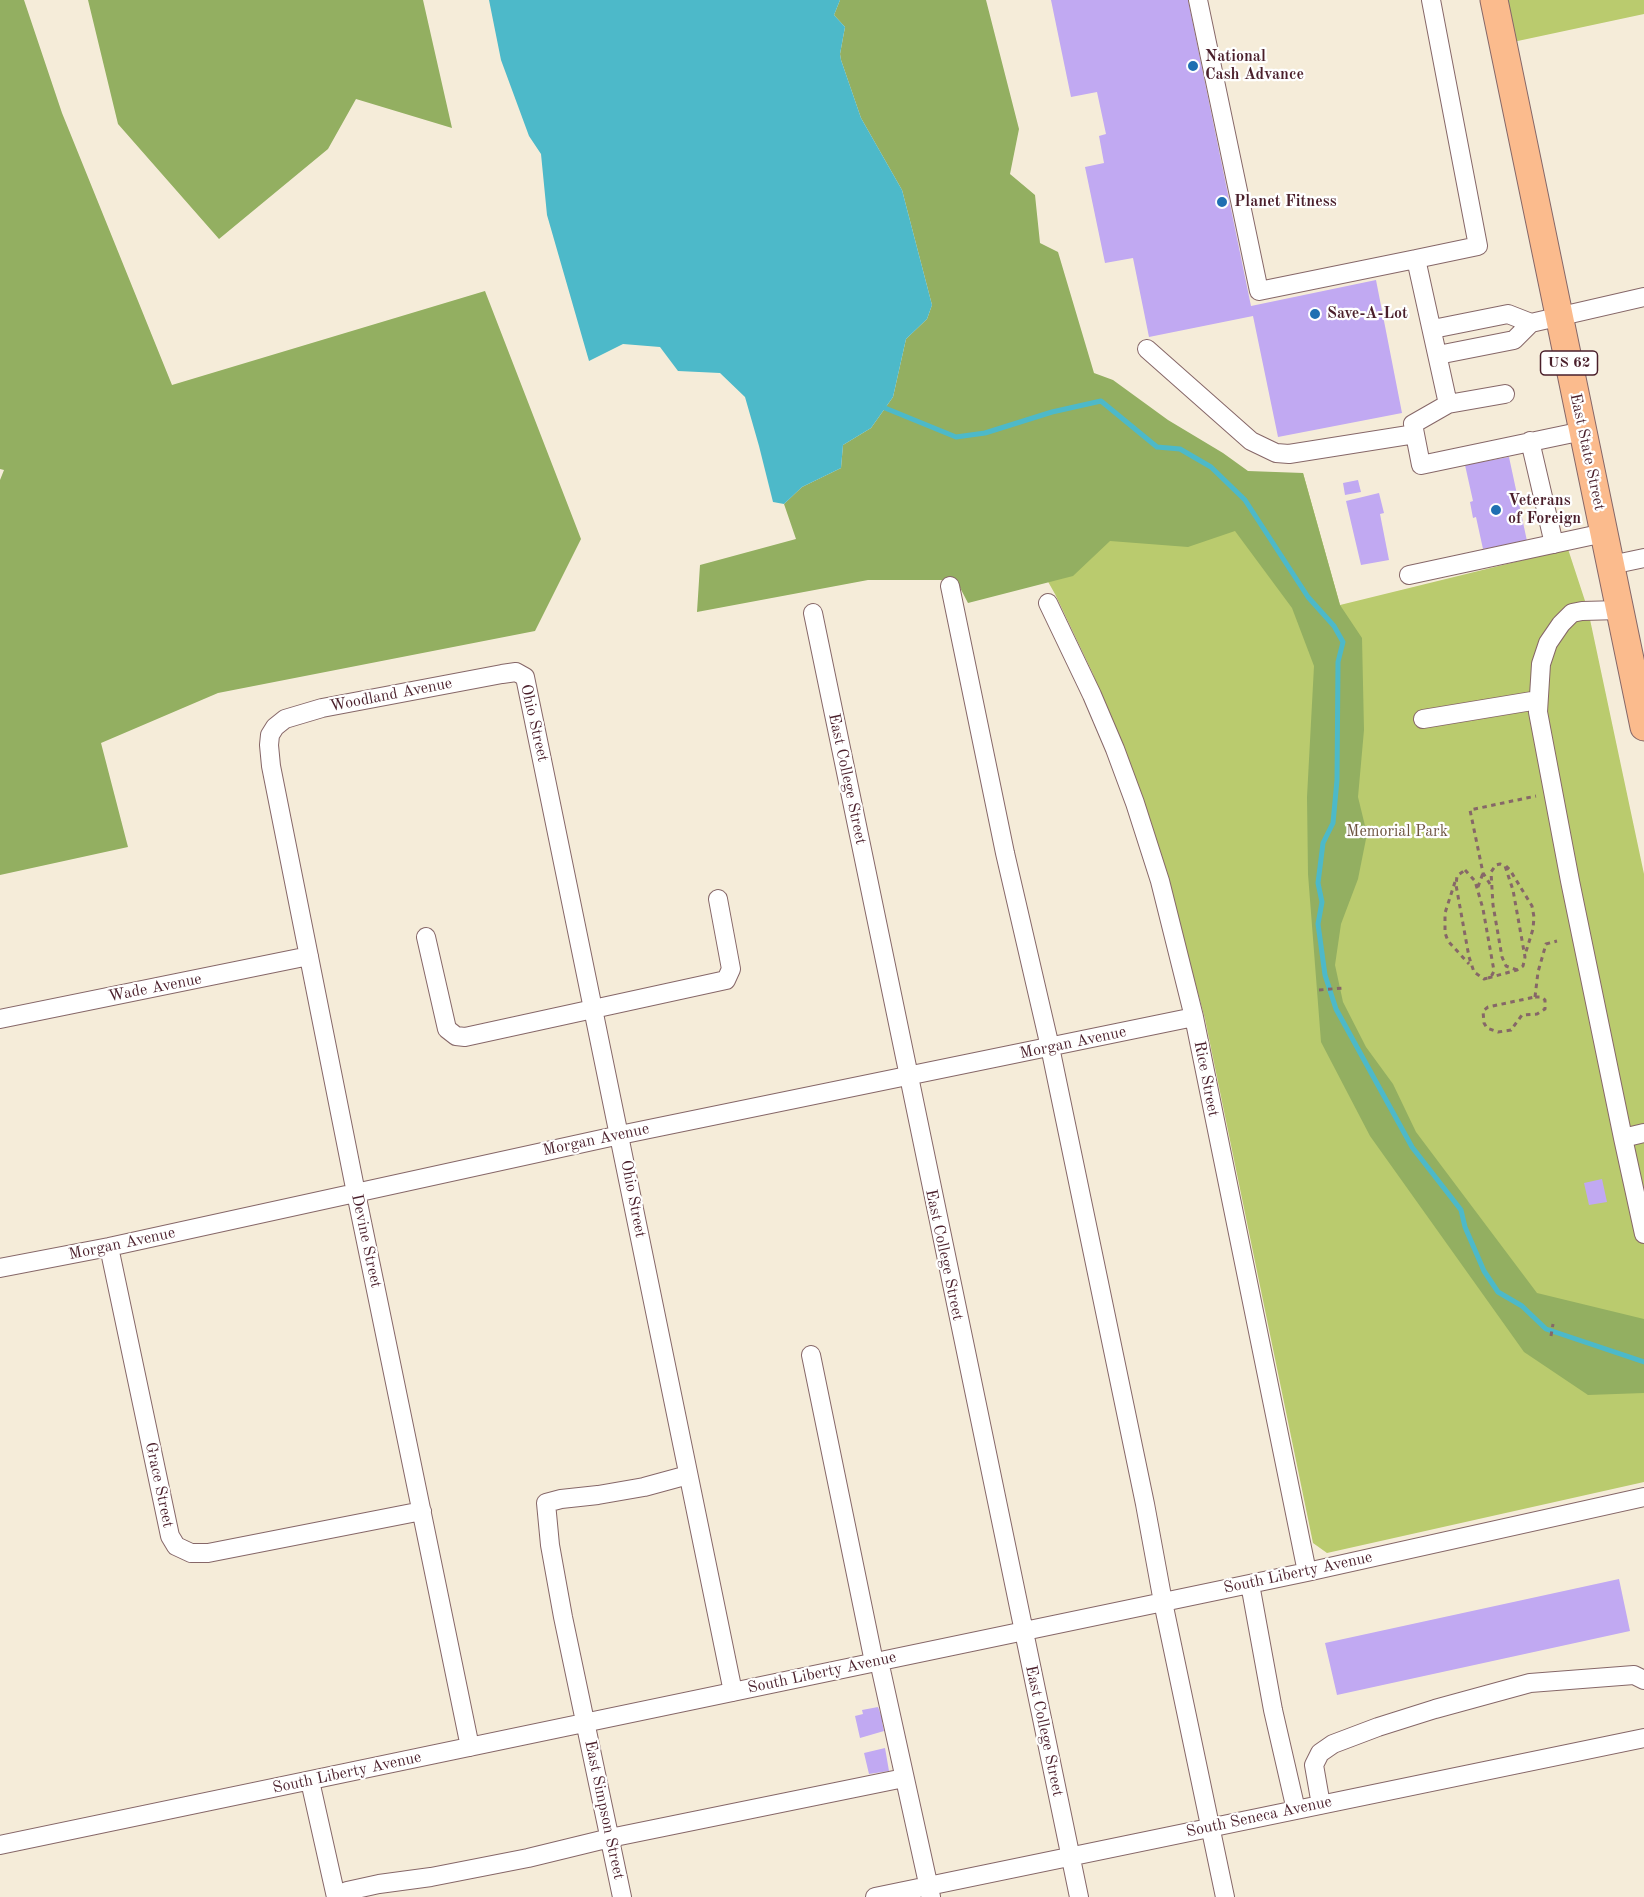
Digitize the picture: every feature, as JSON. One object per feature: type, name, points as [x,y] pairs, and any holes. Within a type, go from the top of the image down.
[{"type":"highway","name":"East State Street","points":[[1494,0],[1644,727]]},
{"type":"street","points":[[1198,0],[1259,291],[1478,246],[1431,0]]},
{"type":"street","points":[[1416,259],[1448,404]]},
{"type":"street","points":[[1438,355],[1514,340],[1532,323],[1644,297]]},
{"type":"street","points":[[1433,329],[1508,314],[1532,323]]},
{"type":"street","points":[[1147,349],[1251,441],[1276,453],[1289,454],[1415,434]]},
{"type":"street","points":[[1505,393],[1448,404],[1413,424],[1421,465],[1583,431]]},
{"type":"street","points":[[1530,441],[1554,544]]},
{"type":"street","points":[[1409,575],[1604,533]]},
{"type":"street","points":[[1611,565],[1644,558]]},
{"type":"street","points":[[950,586],[1005,854],[1050,1047],[1145,1504],[1163,1602],[1226,1897]]},
{"type":"street","name":"Rice Street","points":[[1048,603],[1092,695],[1135,802],[1160,881],[1194,1017],[1307,1572]]},
{"type":"street","points":[[1620,610],[1572,613],[1561,624],[1548,643],[1540,664],[1538,712],[1552,792],[1644,1234]]},
{"type":"street","name":"East College Street","points":[[813,614],[907,1077],[1079,1897]]},
{"type":"street","name":"Woodland Avenue","points":[[270,735],[275,727],[285,719],[322,708],[502,674],[519,673]]},
{"type":"street","name":"Ohio Street","points":[[519,673],[525,677],[527,683],[733,1692]]},
{"type":"street","points":[[1423,719],[1538,700]]},
{"type":"street","name":"Devine Street","points":[[270,735],[271,766],[470,1747]]},
{"type":"street","points":[[426,937],[447,1029],[456,1036],[465,1037],[726,980],[731,969],[718,899]]},
{"type":"street","name":"Wade Avenue","points":[[0,1019],[309,956]]},
{"type":"street","name":"Morgan Avenue","points":[[0,1268],[109,1247],[620,1135],[1194,1017]]},
{"type":"street","points":[[1623,1138],[1644,1133]]},
{"type":"street","name":"Grace Street","points":[[109,1247],[170,1536],[176,1546],[191,1553],[208,1553],[422,1510]]},
{"type":"street","points":[[811,1355],[877,1662],[930,1891]]},
{"type":"street","name":"East Simpson Street","points":[[622,1897],[550,1545],[546,1503],[644,1487],[688,1475]]},
{"type":"street","name":"South Liberty Avenue","points":[[0,1845],[1307,1572],[1644,1497]]},
{"type":"street","points":[[1250,1584],[1274,1714],[1296,1810]]},
{"type":"street","points":[[1321,1804],[1314,1765],[1320,1753],[1333,1744],[1446,1706],[1530,1683],[1634,1675],[1644,1680]]},
{"type":"street","name":"South Seneca Avenue","points":[[875,1897],[930,1891],[1070,1856],[1644,1738]]},
{"type":"street","points":[[310,1780],[336,1897],[347,1891],[379,1884],[431,1877],[528,1858],[610,1838],[904,1778]]},
{"type":"path","points":[[1491,885],[1483,873],[1470,810],[1552,792]]},
{"type":"path","points":[[1488,978],[1494,971],[1478,887],[1469,872],[1465,870],[1456,876],[1445,913],[1445,933],[1448,940],[1479,976],[1488,978],[1517,970],[1523,966],[1533,929],[1532,906],[1510,870],[1505,866],[1500,864],[1494,867],[1491,872],[1491,885],[1502,957],[1506,966],[1517,970]]},
{"type":"path","points":[[1505,866],[1516,903],[1525,957]]},
{"type":"path","points":[[1478,887],[1483,873]]},
{"type":"path","points":[[1456,876],[1472,968]]},
{"type":"path","points":[[1535,997],[1538,972],[1546,944],[1557,941]]},
{"type":"path","points":[[1319,990],[1343,987]]},
{"type":"path","points":[[1535,997],[1545,1000],[1545,1009],[1538,1014],[1522,1016],[1511,1030],[1498,1032],[1487,1028],[1484,1023],[1484,1011],[1488,1007],[1535,997]]},
{"type":"path","points":[[1551,1336],[1553,1324]]},
{"type":"green space","points":[[0,0],[24,0],[62,113],[172,385],[485,291],[581,539],[535,631],[218,693],[101,743],[128,847],[0,875],[0,480],[4,470],[0,469]]},
{"type":"green space","points":[[88,0],[423,0],[452,128],[356,99],[328,149],[219,239],[118,124]]},
{"type":"green space","points":[[840,0],[986,0],[1019,129],[1010,174],[1035,195],[1040,243],[1058,252],[1094,373],[1113,380],[1168,420],[1248,471],[1303,473],[1340,605],[1362,638],[1364,730],[1358,797],[1367,834],[1358,879],[1341,924],[1335,965],[1343,1002],[1366,1047],[1393,1084],[1416,1132],[1537,1293],[1644,1319],[1644,1393],[1588,1395],[1524,1352],[1370,1136],[1321,1042],[1308,874],[1307,797],[1314,666],[1292,608],[1235,531],[1188,547],[1110,541],[1073,576],[968,603],[956,580],[868,580],[697,612],[700,565],[796,539],[784,504],[802,487],[841,468],[843,445],[871,428],[893,397],[906,339],[927,319],[932,305],[902,190],[861,118],[841,60],[845,27],[834,15]]},
{"type":"green space","points":[[1504,0],[1644,0],[1644,14],[1513,42]]},
{"type":"green space","name":"Memorial Park","points":[[1303,473],[1340,605],[1568,549],[1588,610],[1644,874],[1644,1482],[1327,1553],[1313,1543],[1205,1019],[1161,856],[1093,674],[1055,594],[1020,532]]},
{"type":"water","points":[[489,0],[840,0],[834,15],[845,27],[841,60],[861,118],[902,190],[932,305],[927,319],[906,339],[893,397],[871,428],[843,445],[841,468],[802,487],[784,504],[773,502],[745,397],[720,373],[678,371],[660,347],[623,344],[589,361],[547,215],[541,154],[529,136],[501,60]]},
{"type":"building","points":[[1051,0],[1188,0],[1251,306],[1376,280],[1402,413],[1278,437],[1253,316],[1149,337],[1133,258],[1105,263],[1085,167],[1104,163],[1099,136],[1106,134],[1097,92],[1071,97]]},
{"type":"building","name":"Veterans of Foreign","points":[[1509,457],[1527,541],[1483,549],[1476,517],[1473,518],[1470,502],[1473,501],[1465,465]]},
{"type":"building","points":[[1358,480],[1361,492],[1345,495],[1343,483]]},
{"type":"building","points":[[1379,493],[1384,513],[1380,514],[1389,560],[1361,565],[1346,501]]},
{"type":"building","points":[[1602,1179],[1607,1202],[1589,1205],[1584,1183]]},
{"type":"building","points":[[1619,1579],[1630,1631],[1337,1695],[1325,1643]]},
{"type":"building","points":[[878,1707],[885,1722],[882,1722],[884,1731],[860,1738],[855,1716],[863,1714],[862,1710]]},
{"type":"building","points":[[885,1748],[889,1771],[869,1774],[864,1753]]},
{"type":"waterway","points":[[882,403],[885,408],[956,437],[985,433],[1052,412],[1101,401],[1157,447],[1180,449],[1211,467],[1245,500],[1308,597],[1334,626],[1343,642],[1338,662],[1337,780],[1333,823],[1323,843],[1318,883],[1322,902],[1318,924],[1325,975],[1336,1009],[1412,1147],[1461,1210],[1465,1227],[1484,1271],[1498,1292],[1522,1306],[1546,1329],[1644,1362]]},
{"type":"place","name":"National Cash Advance","points":[[1193,66]]},
{"type":"place","name":"Planet Fitness","points":[[1222,202]]},
{"type":"place","name":"Save-A-Lot","points":[[1315,314]]},
{"type":"place","name":"Veterans of Foreign","points":[[1496,510]]}]
